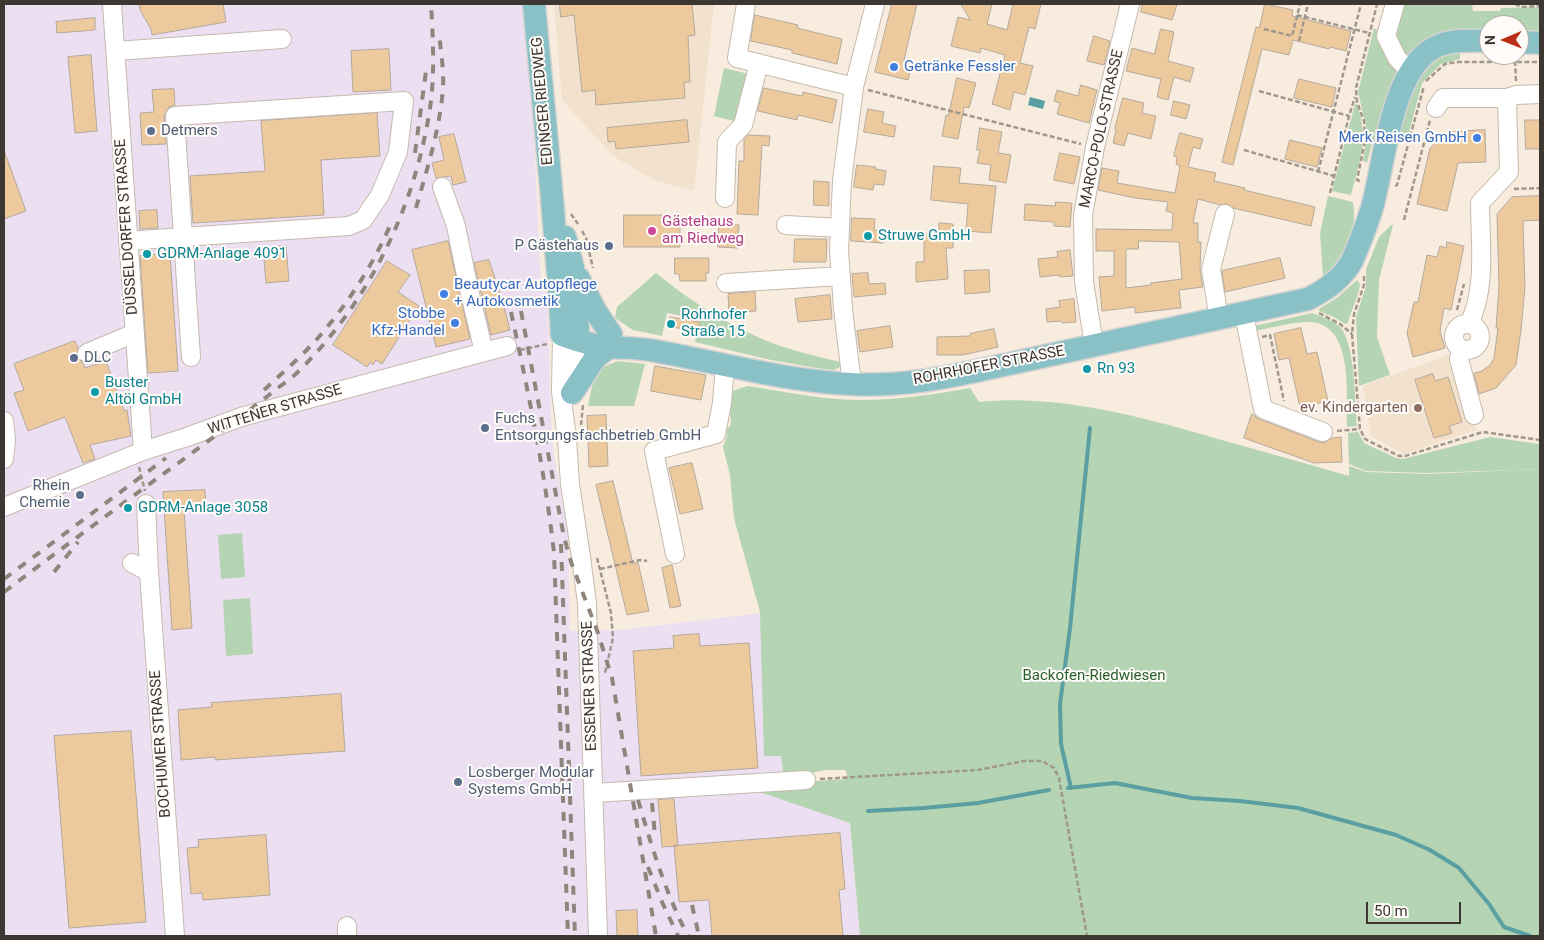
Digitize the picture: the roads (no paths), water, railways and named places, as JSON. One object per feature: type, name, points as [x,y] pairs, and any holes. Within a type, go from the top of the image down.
[{"type":"main road","name":"EDINGER RIEDWEG","points":[[534,4],[545,127],[562,204],[573,268],[568,337]]},
{"type":"main road","name":"ROHRHOFER STRASSE","points":[[568,337],[610,341],[801,380],[852,384],[907,383],[946,377],[1308,299],[1322,292],[1348,269],[1373,204],[1400,91],[1410,72],[1422,56],[1440,44],[1479,42]]},
{"type":"main road","name":"EDINGER RIEDWEG","points":[[562,204],[568,337]]},
{"type":"main road","points":[[573,268],[610,341],[595,358],[578,396]]},
{"type":"street","name":"DÜSSELDORFER STRASSE","points":[[112,4],[135,333],[139,452]]},
{"type":"street","points":[[746,4],[737,58],[854,87]]},
{"type":"street","points":[[852,384],[843,309],[839,250],[842,181],[854,87],[875,4]]},
{"type":"street","name":"MARCO-POLO-STRASSE","points":[[1094,345],[1084,282],[1083,215],[1095,147],[1130,4]]},
{"type":"street","points":[[1395,4],[1386,36],[1397,58],[1410,72]]},
{"type":"street","points":[[116,50],[282,39]]},
{"type":"street","points":[[725,198],[727,142],[743,125],[759,63]]},
{"type":"street","points":[[1436,108],[1443,98],[1540,94]]},
{"type":"street","points":[[1474,415],[1459,358],[1461,349],[1474,348],[1480,341],[1477,328],[1469,324],[1474,315],[1481,286],[1480,203],[1509,172],[1512,96]]},
{"type":"street","points":[[128,241],[183,237],[349,226],[363,220],[380,195],[398,152],[404,101],[175,116],[183,237],[191,357]]},
{"type":"street","points":[[442,187],[456,226],[484,352]]},
{"type":"street","points":[[1219,319],[1211,269],[1225,214]]},
{"type":"street","points":[[786,226],[840,228]]},
{"type":"street","points":[[726,283],[841,276]]},
{"type":"street","points":[[1244,314],[1263,410],[1323,432]]},
{"type":"street","points":[[87,353],[135,333]]},
{"type":"street","name":"ESSENER STRASSE","points":[[568,337],[578,396],[570,484],[587,603],[598,936]]},
{"type":"street","name":"ESSENER STRASSE","points":[[568,337],[561,392],[574,432]]},
{"type":"street","name":"WITTENER STRASSE","points":[[4,507],[112,470],[139,452],[187,438],[241,418],[507,346]]},
{"type":"street","points":[[675,554],[654,451],[716,434],[722,403],[725,364]]},
{"type":"street","points":[[4,422],[6,440],[4,459]]},
{"type":"street","name":"BOCHUMER STRASSE","points":[[146,504],[149,572],[175,936]]},
{"type":"street","points":[[132,562],[149,572]]},
{"type":"street","points":[[594,793],[806,780]]},
{"type":"water","points":[[1030,97],[1045,101],[1043,109],[1028,105]]},
{"type":"waterway","points":[[1071,788],[1061,744],[1060,704],[1070,628],[1090,428]]},
{"type":"waterway","points":[[1068,788],[1115,783],[1192,798],[1240,801],[1298,808],[1396,835],[1430,850],[1459,868],[1489,904],[1504,927],[1530,936]]},
{"type":"waterway","points":[[868,811],[978,803],[1049,790]]},
{"type":"railway","points":[[4,592],[292,377],[324,343],[347,314],[368,283],[386,250],[401,216],[423,145],[433,82],[431,4]]},
{"type":"railway","points":[[416,208],[433,149],[439,119],[443,88],[439,34]]},
{"type":"railway","points":[[415,153],[426,71]]},
{"type":"railway","points":[[264,390],[311,346],[339,312],[377,253],[392,221]]},
{"type":"railway","points":[[521,311],[564,537],[612,678],[656,936]]},
{"type":"railway","points":[[511,312],[541,462],[554,553],[568,936]]},
{"type":"railway","points":[[4,579],[166,458]]},
{"type":"railway","points":[[54,572],[78,542]]},
{"type":"railway","points":[[561,544],[575,936]]},
{"type":"railway","points":[[638,800],[666,886],[688,936]]},
{"type":"railway","points":[[652,803],[655,836]]},
{"type":"railway","points":[[648,867],[678,936]]},
{"type":"railway","points":[[692,905],[699,936]]},
{"type":"place","name":"Getränke Fessler","points":[[894,67]]},
{"type":"place","name":"Detmers","points":[[151,131]]},
{"type":"place","name":"Merk Reisen GmbH","points":[[1477,138]]},
{"type":"place","name":"Gästehaus am Riedweg","points":[[652,231]]},
{"type":"place","name":"Struwe GmbH","points":[[868,236]]},
{"type":"place","name":"P Gästehaus","points":[[609,246]]},
{"type":"place","name":"GDRM-Anlage 4091","points":[[147,254]]},
{"type":"place","name":"Beautycar Autopflege + Autokosmetik","points":[[444,294]]},
{"type":"place","name":"Stobbe Kfz-Handel","points":[[455,323]]},
{"type":"place","name":"Rohrhofer Straße 15","points":[[671,324]]},
{"type":"place","name":"DLC","points":[[74,358]]},
{"type":"place","name":"Rn 93","points":[[1087,369]]},
{"type":"place","name":"Buster Altöl GmbH","points":[[95,392]]},
{"type":"place","name":"ev. Kindergarten","points":[[1418,408]]},
{"type":"place","name":"Fuchs Entsorgungsfachbetrieb GmbH","points":[[485,428]]},
{"type":"place","name":"Rhein Chemie","points":[[80,495]]},
{"type":"place","name":"GDRM-Anlage 3058","points":[[128,508]]},
{"type":"place","name":"Losberger Modular Systems GmbH","points":[[458,782]]},
{"type":"park label","name":"Backofen-Riedwiesen","points":[[1094,676]]}]
